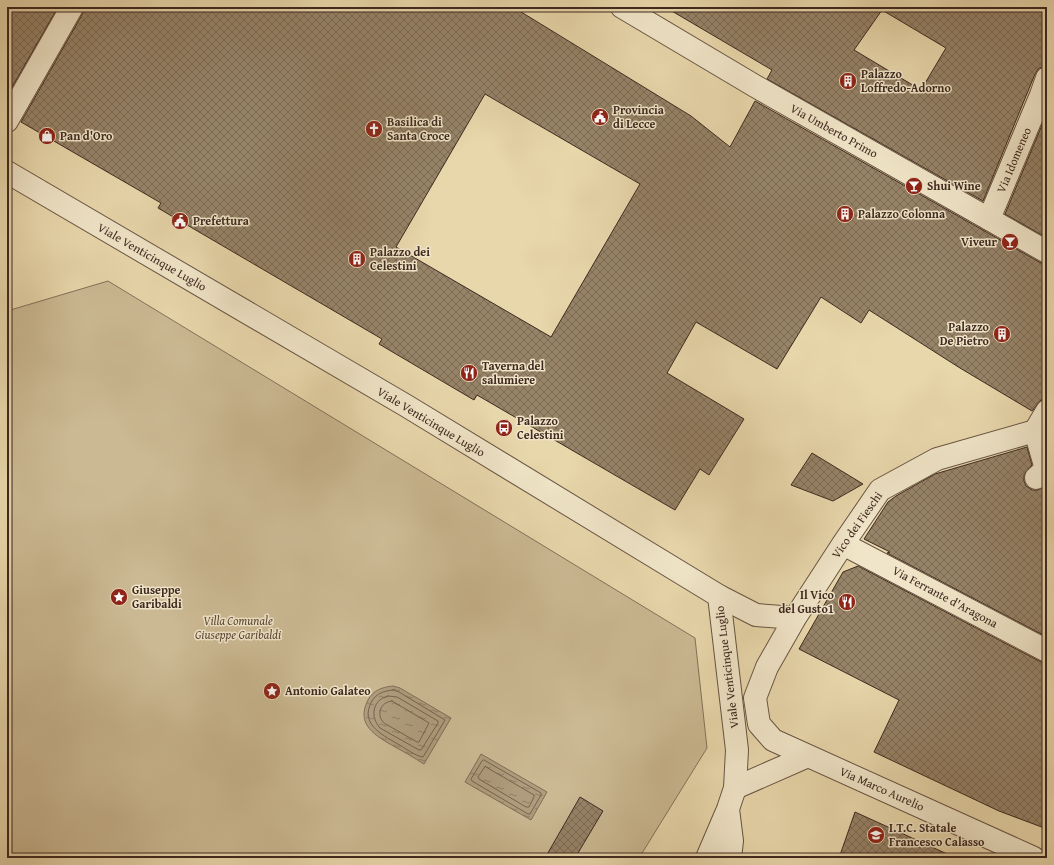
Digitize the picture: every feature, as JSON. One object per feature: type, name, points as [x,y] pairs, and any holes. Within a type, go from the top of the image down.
[{"type":"street","points":[[7,121],[72,7]]},
{"type":"street","name":"Via Umberto Primo","points":[[622,7],[755,86],[1047,252]]},
{"type":"street","name":"Via Idomeneo","points":[[989,219],[1047,78]]},
{"type":"street","name":"Viale Venticinque Luglio","points":[[7,173],[405,406],[719,596],[737,750],[735,788],[728,809],[707,858]]},
{"type":"street","points":[[1036,478],[1046,469],[1035,431],[1047,411]]},
{"type":"street","name":"Vico dei Fieschi","points":[[773,740],[759,724],[755,698],[767,667],[795,618],[880,490],[937,459],[1035,431]]},
{"type":"street","name":"Via Ferrante d'Aragona","points":[[843,544],[1047,650]]},
{"type":"street","points":[[719,596],[756,615],[795,618]]},
{"type":"street","name":"Via Marco Aurelio","points":[[773,740],[1034,858]]},
{"type":"street","points":[[735,788],[808,756]]},
{"type":"street","points":[[728,809],[732,841],[730,858]]},
{"type":"green space","name":"Villa Comunale Giuseppe Garibaldi","points":[[108,281],[695,638],[707,748],[639,858],[7,858],[7,311]]},
{"type":"water","points":[[393,686],[400,688],[451,718],[424,764],[381,739],[366,723],[364,716],[365,709],[370,697],[379,690]]},
{"type":"water","points":[[481,754],[547,792],[531,820],[465,782]]},
{"type":"building","points":[[7,7],[58,7],[7,96]]},
{"type":"building","points":[[84,7],[513,7],[691,116],[730,147],[755,101],[1041,263],[1047,264],[1047,399],[1041,400],[1032,411],[960,368],[869,310],[861,323],[821,297],[777,369],[696,322],[667,373],[744,419],[709,475],[700,469],[675,510],[477,395],[474,400],[379,344],[382,339],[158,208],[161,203],[21,122],[83,13]],"holes":[[[485,94],[640,184],[551,337],[396,247]]]},
{"type":"building","points":[[665,7],[1047,7],[1047,66],[1039,68],[1035,74],[983,201],[767,79],[772,70]],"holes":[[[882,10],[946,48],[921,90],[854,50]]]},
{"type":"building","points":[[1047,113],[1047,238],[1005,214]]},
{"type":"building","points":[[1027,447],[1032,465],[1024,475],[1026,486],[1032,490],[1038,490],[1047,485],[1047,637],[887,553],[890,552],[864,539],[888,502],[896,496],[935,474]]},
{"type":"building","points":[[812,453],[863,484],[833,501],[791,485]]},
{"type":"building","points":[[858,566],[1041,662],[1047,663],[1047,829],[999,811],[874,752],[899,700],[799,649],[843,572]]},
{"type":"building","points":[[580,797],[603,811],[575,858],[545,858]]},
{"type":"building","name":"I.T.C. Statale Francesco Calasso","points":[[855,812],[956,858],[839,858]]},
{"type":"place","name":"Palazzo Loffredo-Adorno","points":[[848,81]]},
{"type":"place","name":"Provincia di Lecce","points":[[600,117]]},
{"type":"place","name":"Basilica di Santa Croce","points":[[374,129]]},
{"type":"place","name":"Pan d'Oro","points":[[47,136]]},
{"type":"place","name":"Shui Wine","points":[[914,186]]},
{"type":"place","name":"Palazzo Colonna","points":[[845,214]]},
{"type":"place","name":"Prefettura","points":[[180,221]]},
{"type":"place","name":"Viveur","points":[[1010,242]]},
{"type":"place","name":"Palazzo dei Celestini","points":[[357,259]]},
{"type":"place","name":"Palazzo De Pietro","points":[[1002,334]]},
{"type":"place","name":"Taverna del salumiere","points":[[469,373]]},
{"type":"place","name":"Palazzo Celestini","points":[[504,428]]},
{"type":"place","name":"Giuseppe Garibaldi","points":[[119,597]]},
{"type":"place","name":"Il Vico del Gusto1","points":[[847,602]]},
{"type":"place","name":"Antonio Galateo","points":[[272,691]]},
{"type":"place","name":"I.T.C. Statale Francesco Calasso","points":[[876,835]]}]
